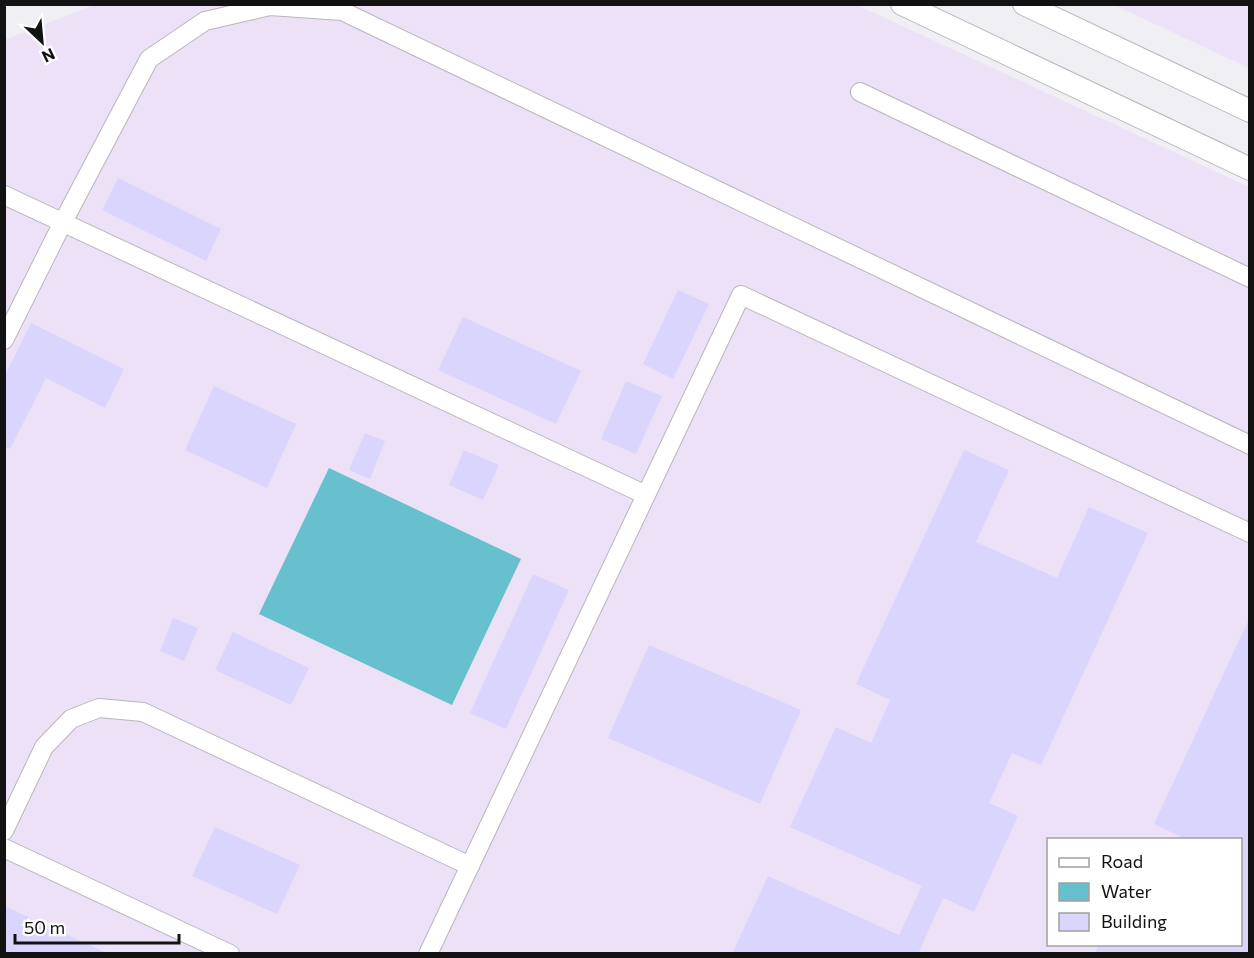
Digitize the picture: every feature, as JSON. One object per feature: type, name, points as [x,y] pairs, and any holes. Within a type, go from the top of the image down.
[{"type":"street","points":[[902,4],[1250,169]]},
{"type":"street","points":[[1024,4],[1250,111]]},
{"type":"street","points":[[4,340],[149,59],[205,21],[270,6],[342,11],[1250,445]]},
{"type":"street","points":[[860,92],[1250,278]]},
{"type":"street","points":[[4,195],[646,495]]},
{"type":"street","points":[[428,954],[741,295],[1250,533]]},
{"type":"street","points":[[4,831],[44,747],[70,719],[99,708],[143,712],[470,866]]},
{"type":"street","points":[[4,848],[230,954]]},
{"type":"shaded area","points":[[97,4],[857,5],[1249,187],[1249,953],[5,953],[4,40]]},
{"type":"shaded area","points":[[1114,5],[1249,5],[1249,68]]},
{"type":"water","points":[[329,468],[521,559],[452,705],[259,614]]},
{"type":"building","points":[[118,178],[221,229],[206,261],[102,210]]},
{"type":"building","points":[[678,290],[709,304],[673,379],[643,364]]},
{"type":"building","points":[[463,317],[581,371],[556,424],[438,370]]},
{"type":"building","points":[[31,323],[124,369],[105,408],[46,378],[10,449],[4,446],[4,377]]},
{"type":"building","points":[[626,381],[662,396],[636,454],[601,439]]},
{"type":"building","points":[[214,386],[296,424],[267,488],[185,450]]},
{"type":"building","points":[[365,433],[385,441],[370,479],[349,470]]},
{"type":"building","points":[[464,450],[499,465],[483,500],[449,485]]},
{"type":"building","points":[[964,450],[1009,470],[976,542],[1057,578],[1089,507],[1148,533],[1041,765],[1012,753],[989,803],[1018,816],[974,912],[943,898],[918,954],[732,954],[768,876],[899,935],[922,886],[790,827],[836,727],[871,743],[890,700],[856,684]]},
{"type":"building","points":[[533,574],[569,590],[506,729],[470,713]]},
{"type":"building","points":[[1250,617],[1250,954],[1095,954],[1098,946],[1242,946],[1242,838],[1184,838],[1154,824]]},
{"type":"building","points":[[173,618],[198,628],[184,661],[160,651]]},
{"type":"building","points":[[233,632],[309,668],[291,705],[215,670]]},
{"type":"building","points":[[649,645],[801,710],[760,804],[608,738]]},
{"type":"building","points":[[215,827],[300,865],[277,914],[192,876]]},
{"type":"building","points":[[4,906],[109,954],[4,954]]}]
